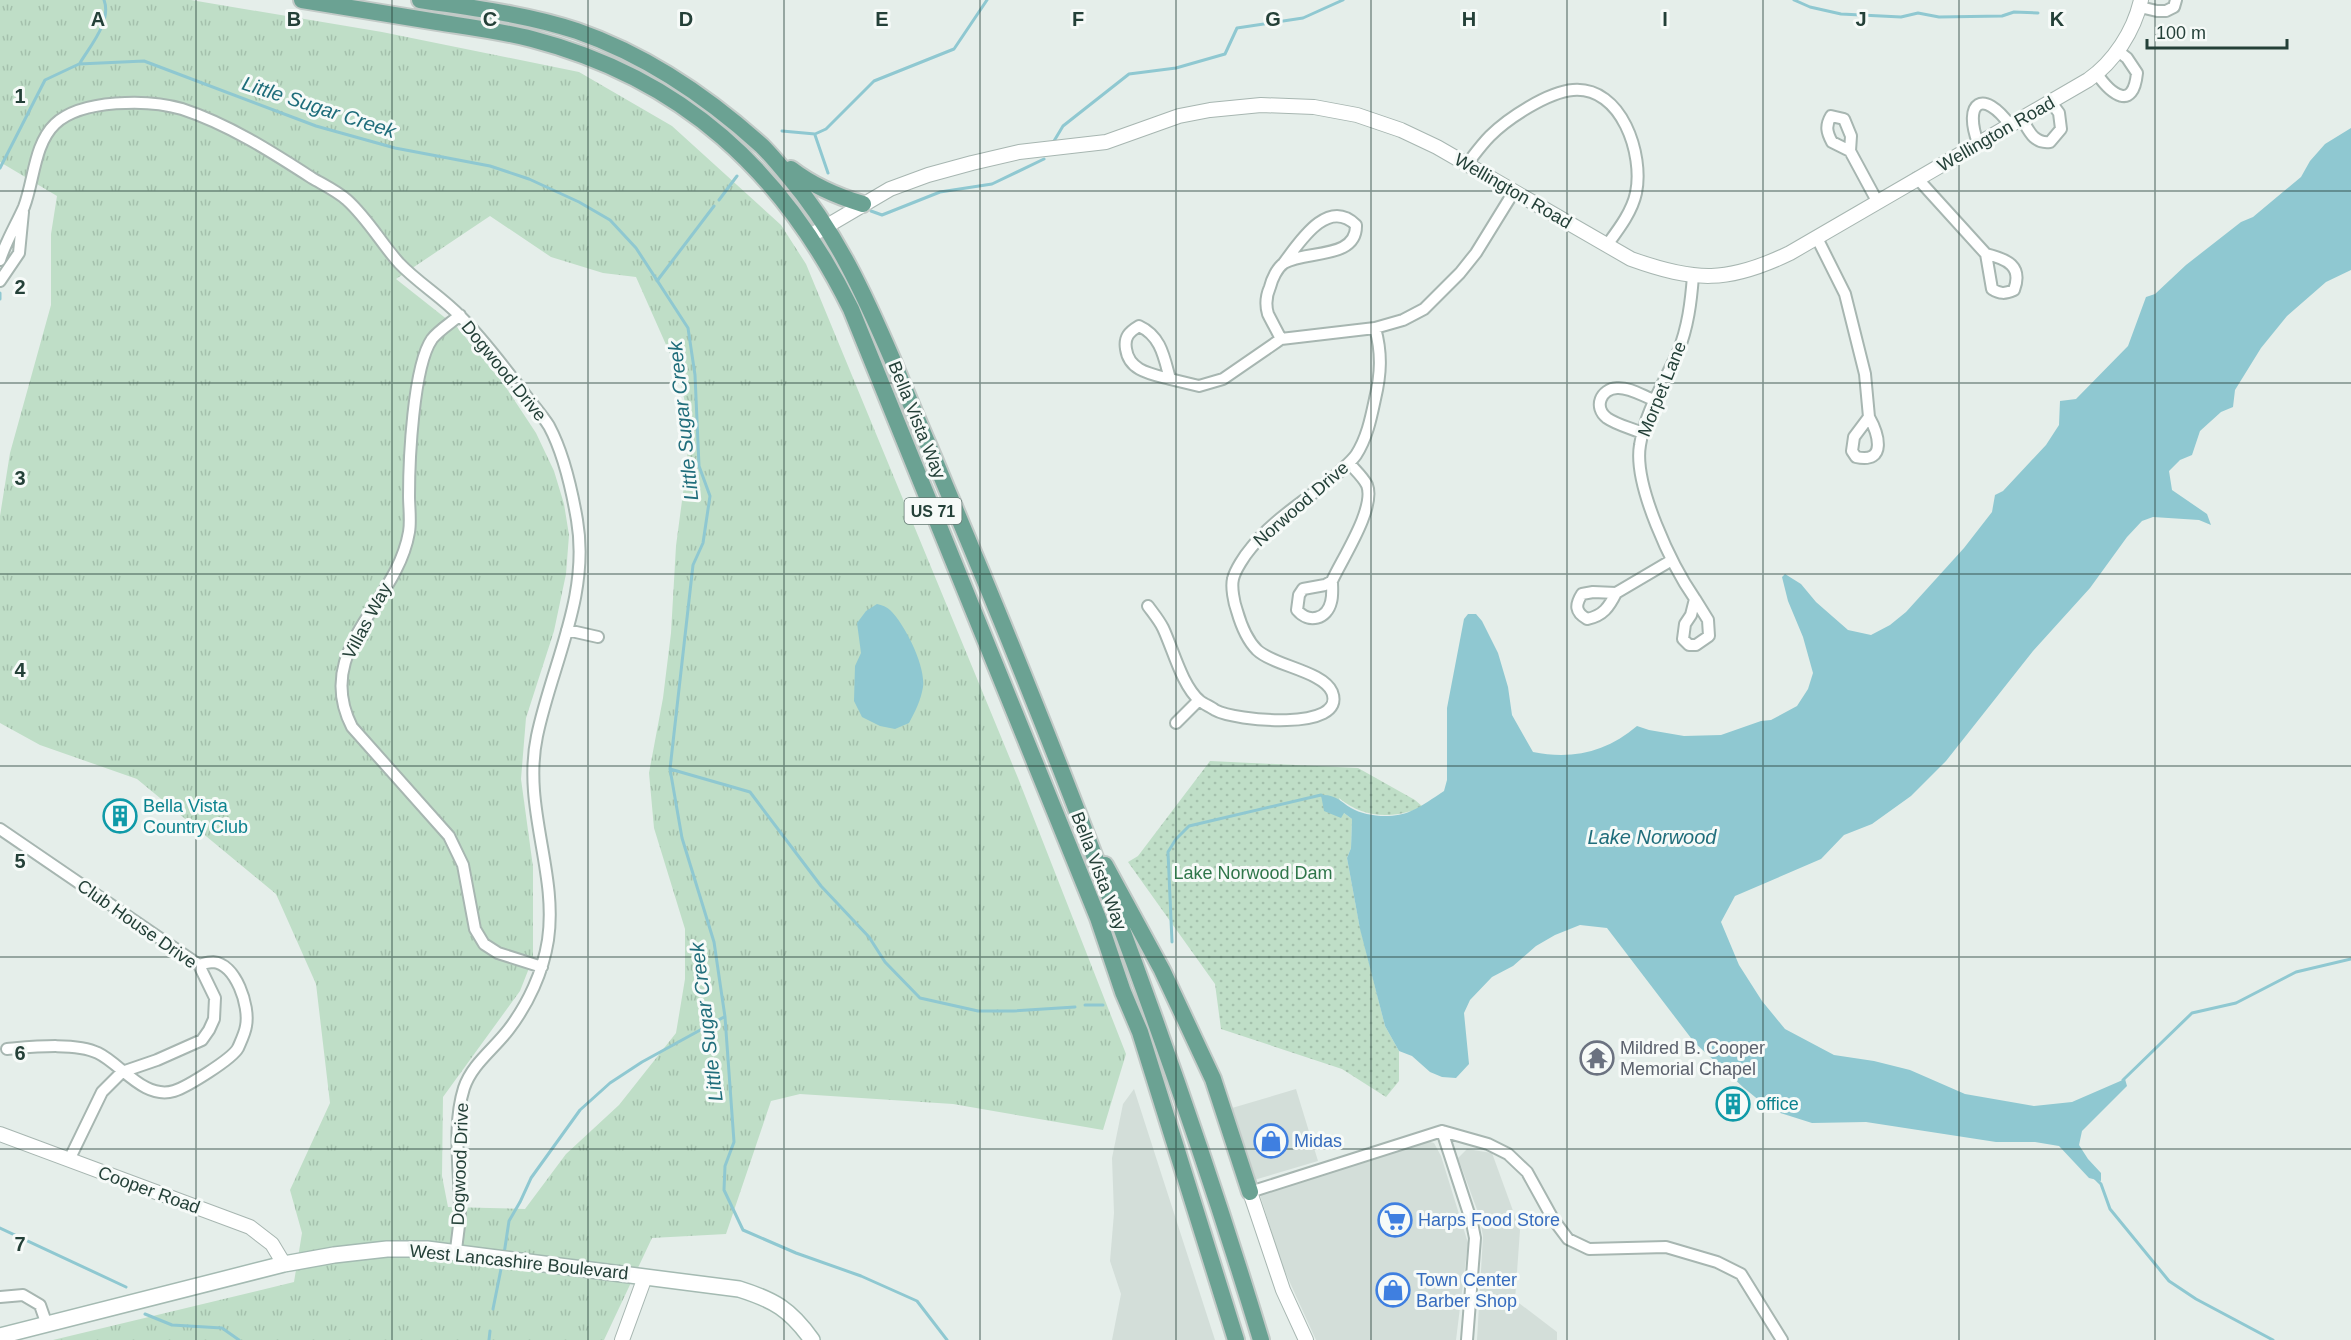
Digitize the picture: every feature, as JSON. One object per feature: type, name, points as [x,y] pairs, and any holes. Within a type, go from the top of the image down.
[{"type":"main road","name":"Bella Vista Way","points":[[302,0],[530,38],[582,54],[630,75],[674,101],[717,132],[743,155],[767,179],[810,236],[834,274],[851,309],[1098,918],[1123,992],[1140,1032],[1236,1340]]},
{"type":"main road","name":"Bella Vista Way","points":[[420,0],[514,14],[577,31],[641,60],[698,94],[765,148],[800,189],[826,226],[861,288],[912,407],[1076,810],[1158,1027],[1212,1181],[1261,1340]]},
{"type":"main road","points":[[765,148],[805,180],[837,196],[863,204]]},
{"type":"main road","points":[[1076,810],[1162,970],[1213,1079],[1250,1192]]},
{"type":"main road","name":"West Lancashire Boulevard","points":[[0,1336],[284,1264],[333,1255],[387,1249],[462,1252],[545,1265],[739,1289],[770,1299],[799,1321],[812,1340]]},
{"type":"street","points":[[2140,3],[2166,10],[2174,7],[2176,0]]},
{"type":"street","name":"Wellington Road","points":[[810,236],[890,189],[928,175],[972,163],[1020,152],[1106,142],[1179,116],[1210,110],[1261,105],[1314,106],[1357,115],[1401,130],[1467,164],[1513,193],[1631,259],[1662,270],[1693,276],[1728,276],[1763,266],[1817,238],[2097,74],[2118,51],[2140,3]]},
{"type":"street","points":[[2097,74],[2111,92],[2118,96],[2127,95],[2133,90],[2137,73],[2127,58],[2118,51]]},
{"type":"street","points":[[1467,164],[1490,135],[1539,102],[1574,90],[1588,91],[1603,98],[1617,110],[1627,129],[1635,152],[1638,174],[1636,195],[1629,211],[1607,245]]},
{"type":"street","name":"Dogwood Drive","points":[[0,280],[19,253],[23,209],[43,141],[54,124],[66,116],[109,104],[140,102],[180,108],[236,133],[345,199],[373,228],[398,262],[460,315],[549,427],[568,477],[578,524],[580,569],[576,600],[537,736],[533,766],[534,806],[550,910],[548,941],[542,967],[531,994],[509,1029],[482,1059],[465,1084],[459,1111],[462,1252]]},
{"type":"street","points":[[1978,143],[1971,120],[1972,111],[1976,106],[1985,104],[1992,105],[2042,143],[2050,142],[2061,129],[2059,113],[2051,102]]},
{"type":"street","points":[[1850,151],[1877,201]]},
{"type":"street","points":[[1917,178],[1986,254]]},
{"type":"street","points":[[1170,379],[1157,339],[1149,330],[1139,326],[1129,333],[1125,341],[1127,356],[1134,366],[1145,372],[1170,379],[1199,386],[1223,379],[1281,339],[1375,328],[1403,320],[1424,309],[1476,253],[1513,193]]},
{"type":"street","name":"Dogwood Drive","points":[[0,260],[11,230],[23,209]]},
{"type":"street","points":[[1281,339],[1268,314],[1266,299],[1272,279],[1283,264],[1302,240],[1325,217],[1339,215],[1349,218],[1356,225],[1356,233],[1350,242],[1339,250],[1283,264]]},
{"type":"street","points":[[1817,238],[1845,294],[1865,374],[1869,417]]},
{"type":"street","name":"Morpet Lane","points":[[1693,276],[1686,329],[1654,400],[1639,448],[1640,475],[1648,504],[1672,560],[1695,599]]},
{"type":"street","name":"Villas Way","points":[[460,315],[433,338],[425,354],[416,398],[410,455],[410,530],[398,565],[350,650],[341,672],[340,691],[344,711],[352,727],[444,830],[459,853],[475,929],[484,944],[498,953],[542,967]]},
{"type":"street","name":"Norwood Drive","points":[[1199,700],[1221,713],[1263,720],[1302,718],[1329,711],[1333,703],[1332,692],[1316,678],[1258,652],[1243,631],[1235,607],[1233,579],[1250,549],[1267,530],[1349,463],[1362,444],[1381,375],[1379,343],[1375,328]]},
{"type":"street","points":[[1642,433],[1607,418],[1600,410],[1599,402],[1603,394],[1620,388],[1654,400]]},
{"type":"street","points":[[1332,581],[1363,520],[1369,501],[1367,485],[1349,463]]},
{"type":"street","points":[[1616,593],[1672,560]]},
{"type":"street","points":[[1148,606],[1162,626],[1189,687],[1199,700],[1176,723]]},
{"type":"street","points":[[567,630],[598,637]]},
{"type":"street","name":"Club House Drive","points":[[0,829],[199,965],[215,998],[214,1019],[202,1040],[157,1060],[122,1072],[102,1092],[69,1160]]},
{"type":"street","points":[[7,1049],[78,1048],[98,1053],[137,1082],[159,1092],[172,1092],[193,1083],[237,1050],[246,1025],[243,993],[231,972],[214,962],[199,965]]},
{"type":"street","points":[[1442,1131],[1475,1238],[1467,1340]]},
{"type":"street","points":[[1306,1340],[1283,1290],[1250,1192],[1442,1131],[1488,1144],[1508,1154],[1527,1172],[1553,1219],[1568,1239],[1589,1248],[1666,1247],[1718,1262],[1741,1274],[1782,1340]]},
{"type":"street","name":"Cooper Road","points":[[0,1134],[249,1227],[272,1244],[284,1264]]},
{"type":"street","points":[[622,1340],[645,1277]]},
{"type":"street","points":[[0,1297],[23,1295],[40,1305],[47,1324]]},
{"type":"shaded area","points":[[1134,1089],[1215,1340],[1112,1340],[1121,1294],[1110,1261],[1114,1213],[1112,1158],[1123,1104]]},
{"type":"shaded area","points":[[1296,1089],[1318,1161],[1254,1180],[1232,1108]]},
{"type":"shaded area","points":[[1427,1141],[1434,1143],[1441,1156],[1468,1243],[1456,1340],[1316,1340],[1282,1265],[1260,1195]]},
{"type":"shaded area","points":[[1467,1149],[1492,1153],[1520,1230],[1515,1300],[1557,1332],[1557,1340],[1477,1340],[1483,1236],[1479,1215],[1458,1158]]},
{"type":"green space","points":[[0,0],[191,0],[382,32],[579,72],[672,126],[781,225],[806,264],[1018,778],[1126,1054],[1103,1130],[953,1104],[800,1094],[771,1101],[726,1234],[652,1238],[604,1340],[53,1340],[294,1282],[302,1233],[290,1190],[330,1103],[316,984],[276,894],[137,779],[40,745],[0,723],[0,516],[10,453],[51,305],[51,234],[57,196],[0,162]],"holes":[[[490,216],[551,257],[603,273],[636,277],[679,374],[689,422],[687,463],[676,546],[671,633],[663,698],[649,773],[654,828],[685,929],[685,979],[676,1033],[619,1105],[566,1154],[525,1209],[448,1207],[442,1176],[443,1097],[520,991],[533,958],[533,867],[521,779],[526,718],[554,631],[566,574],[569,535],[564,504],[554,471],[536,433],[505,386],[458,328],[396,279]]]},
{"type":"green space","name":"Lake Norwood Dam","points":[[1210,761],[1358,768],[1415,800],[1423,807],[1400,814],[1379,815],[1359,810],[1339,798],[1344,813],[1352,819],[1351,848],[1347,858],[1359,923],[1385,1026],[1399,1051],[1399,1081],[1386,1097],[1342,1069],[1221,1029],[1215,984],[1128,862],[1138,856]]},
{"type":"water","name":"Lake Norwood","points":[[2351,128],[2351,270],[2326,282],[2287,316],[2261,348],[2235,390],[2233,407],[2221,412],[2200,431],[2192,455],[2180,460],[2169,471],[2172,490],[2207,514],[2211,525],[2199,520],[2153,517],[2142,521],[2127,537],[2090,588],[2033,651],[1946,761],[1911,796],[1872,824],[1844,835],[1821,859],[1735,896],[1721,922],[1739,965],[1762,1001],[1785,1029],[1834,1055],[1874,1061],[1910,1070],[1965,1094],[2034,1106],[2072,1102],[2125,1079],[2127,1086],[2082,1131],[2079,1145],[2101,1173],[2101,1181],[2089,1178],[2059,1146],[2035,1142],[1996,1142],[1866,1122],[1812,1123],[1771,1110],[1694,1042],[1607,928],[1580,925],[1555,935],[1536,946],[1513,966],[1492,977],[1470,1000],[1464,1013],[1469,1064],[1456,1078],[1442,1077],[1430,1072],[1412,1056],[1399,1051],[1385,1026],[1360,929],[1347,858],[1351,848],[1352,819],[1344,813],[1341,818],[1324,811],[1321,795],[1334,797],[1357,811],[1389,816],[1411,811],[1444,791],[1447,780],[1447,708],[1464,619],[1468,614],[1476,614],[1482,621],[1498,653],[1508,687],[1512,715],[1533,752],[1561,755],[1588,752],[1614,742],[1637,726],[1684,736],[1721,735],[1761,721],[1771,720],[1797,706],[1808,689],[1813,673],[1782,577],[1785,574],[1801,584],[1816,602],[1848,630],[1871,635],[1890,625],[1906,612],[1964,548],[1992,512],[1995,495],[2003,491],[2046,445],[2059,425],[2060,401],[2076,399],[2128,346],[2146,297],[2155,294],[2186,265],[2241,222],[2253,217],[2301,177],[2310,161],[2325,144]]},
{"type":"water","points":[[877,604],[889,609],[902,625],[918,658],[923,679],[921,697],[909,723],[895,729],[880,726],[862,717],[854,701],[855,666],[861,653],[857,623],[866,611]]},
{"type":"waterway","points":[[80,63],[103,25],[106,8],[104,0]]},
{"type":"waterway","points":[[782,131],[815,134],[826,129],[874,81],[954,49],[987,0]]},
{"type":"waterway","points":[[1054,141],[1063,126],[1129,74],[1176,68],[1225,54],[1237,28],[1303,18],[1343,0]]},
{"type":"waterway","points":[[1794,0],[1810,7],[1841,14],[1901,17],[1918,13],[1939,17],[2002,16],[2014,12],[2038,13]]},
{"type":"waterway","name":"Little Sugar Creek","points":[[0,168],[45,80],[79,64],[144,61],[316,126],[395,148],[490,166],[529,179],[579,202],[610,220],[636,248],[688,328],[695,375],[699,466],[710,496],[703,543],[693,565],[670,769],[682,838],[714,942],[725,1017],[734,1142],[725,1166],[724,1190],[743,1230],[796,1253],[861,1276],[917,1301],[947,1340]]},
{"type":"waterway","points":[[815,135],[828,173]]},
{"type":"waterway","points":[[871,211],[882,215],[940,192],[992,184],[1044,159]]},
{"type":"waterway","points":[[719,200],[737,176]]},
{"type":"waterway","points":[[657,281],[714,206]]},
{"type":"waterway","points":[[0,293],[0,299]]},
{"type":"waterway","points":[[670,769],[750,792],[821,886],[869,937],[885,962],[920,998],[978,1011],[1075,1007]]},
{"type":"waterway","points":[[1172,942],[1168,852],[1176,839],[1189,826],[1321,795],[1324,797]]},
{"type":"waterway","points":[[2123,1080],[2192,1013],[2236,1003],[2296,972],[2351,959]]},
{"type":"waterway","points":[[1085,1005],[1103,1005]]},
{"type":"waterway","points":[[504,1254],[509,1221],[531,1178],[580,1110],[610,1083],[642,1062],[724,1017]]},
{"type":"waterway","points":[[2095,1178],[2101,1184],[2110,1209],[2169,1281],[2196,1299],[2273,1340]]},
{"type":"waterway","points":[[0,1228],[126,1287]]},
{"type":"waterway","points":[[493,1309],[502,1264]]},
{"type":"waterway","points":[[145,1314],[172,1325],[222,1328],[239,1340]]},
{"type":"waterway","points":[[489,1340],[490,1331]]},
{"type":"place","name":"Bella Vista Country Club","points":[[120,816]]},
{"type":"place","name":"Mildred B. Cooper Memorial Chapel","points":[[1597,1058]]},
{"type":"place","name":"office","points":[[1733,1104]]},
{"type":"place","name":"Midas","points":[[1271,1141]]},
{"type":"place","name":"Harps Food Store","points":[[1395,1220]]},
{"type":"place","name":"Town Center Barber Shop","points":[[1393,1290]]}]
